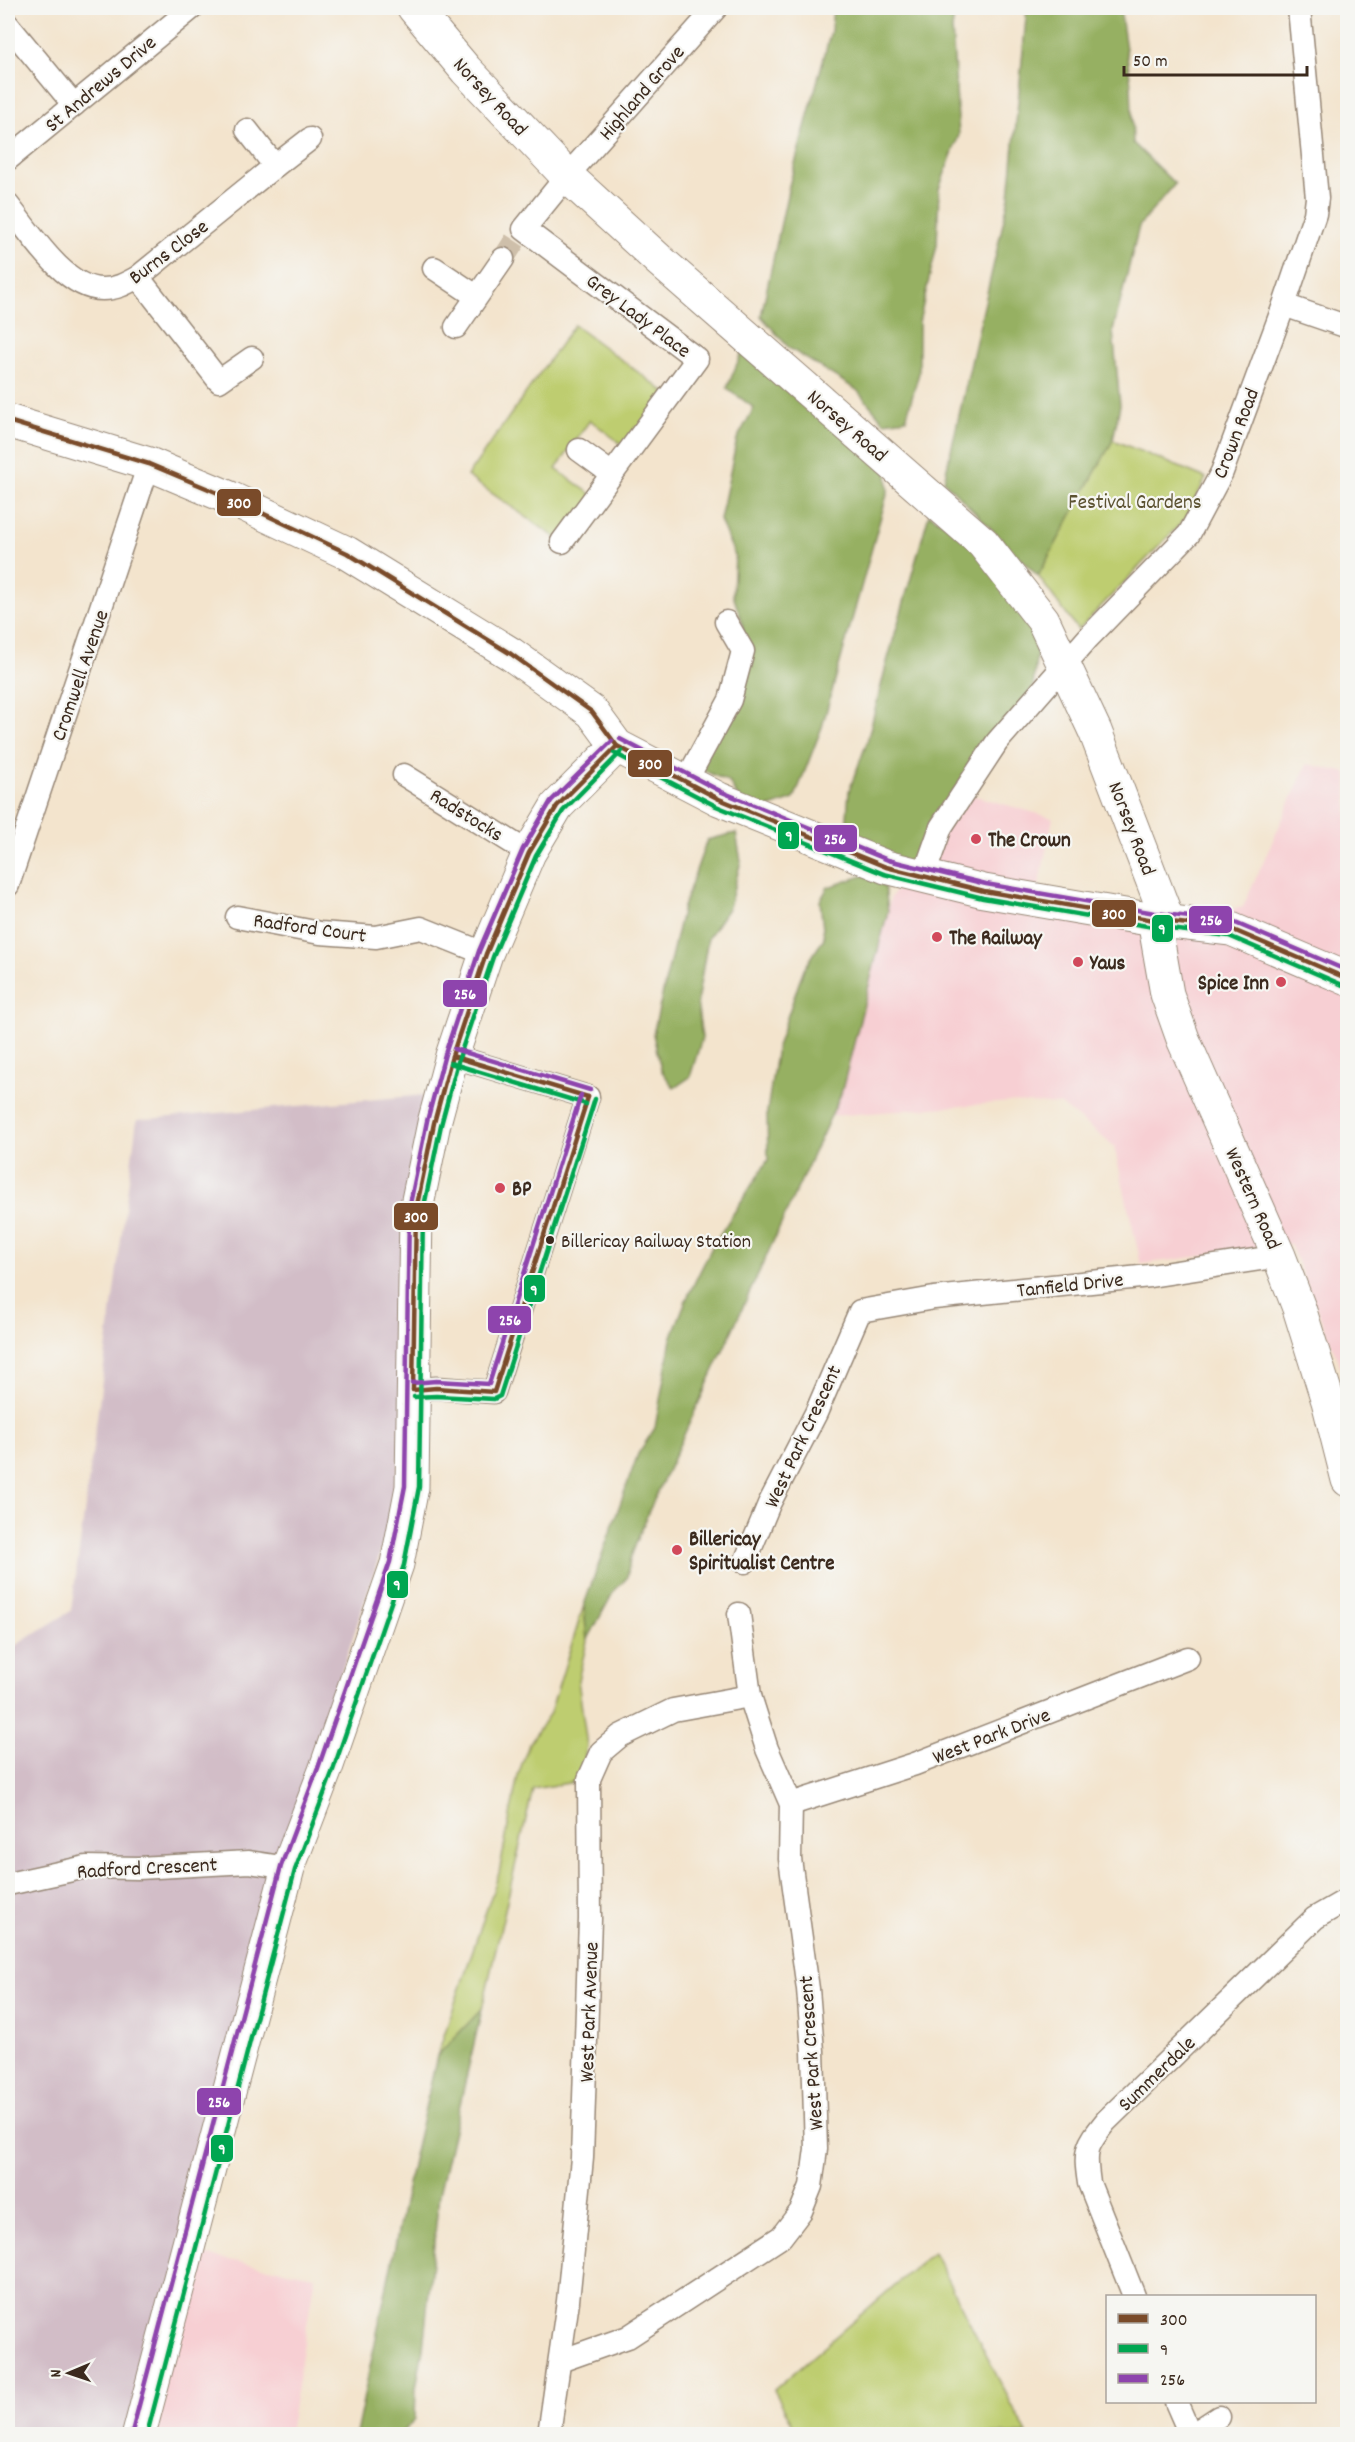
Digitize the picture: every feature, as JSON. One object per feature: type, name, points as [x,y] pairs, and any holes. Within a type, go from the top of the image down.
[{"type":"street","name":"St Andrews Drive","points":[[8,159],[192,8]]},
{"type":"street","name":"Norsey Road","points":[[414,8],[466,70],[567,176],[983,543],[1043,620],[1095,731],[1161,921]]},
{"type":"street","name":"Highland Grove","points":[[567,176],[716,8]]},
{"type":"street","name":"Crown Road","points":[[923,878],[941,827],[997,742],[1088,638],[1189,534],[1222,472],[1315,214],[1317,198],[1299,8]]},
{"type":"street","points":[[8,25],[74,105]]},
{"type":"street","points":[[247,130],[275,166]]},
{"type":"street","name":"Burns Close","points":[[8,205],[49,256],[79,283],[102,289],[121,286],[138,277],[310,139]]},
{"type":"street","name":"Grey Lady Place","points":[[562,543],[697,359],[520,234],[567,176]]},
{"type":"street","points":[[456,327],[504,259]]},
{"type":"street","points":[[434,268],[476,296]]},
{"type":"street","points":[[138,277],[219,381],[252,358]]},
{"type":"street","points":[[1284,305],[1347,327]]},
{"type":"street","points":[[8,421],[149,464],[230,498],[347,553],[511,654],[583,705],[592,712],[617,746],[719,799],[886,867],[923,878],[984,891],[1161,921],[1231,929],[1347,979]]},
{"type":"street","points":[[579,450],[612,474]]},
{"type":"street","name":"Cromwell Avenue","points":[[8,885],[149,464]]},
{"type":"street","points":[[686,781],[730,700],[743,651],[726,622]]},
{"type":"street","points":[[139,2434],[288,1868],[325,1771],[397,1564],[412,1487],[416,1210],[434,1123],[452,1056],[486,954],[529,853],[557,806],[617,746]]},
{"type":"street","name":"Radstocks","points":[[404,775],[529,853]]},
{"type":"street","name":"Radford Court","points":[[237,917],[320,933],[376,937],[421,928],[486,954]]},
{"type":"street","name":"Western Road","points":[[1161,921],[1167,994],[1183,1039],[1279,1256],[1299,1308],[1343,1455],[1347,1480]]},
{"type":"street","points":[[413,1390],[436,1388],[494,1392],[588,1097],[452,1056]]},
{"type":"street","name":"Tanfield Drive","points":[[860,1311],[934,1298],[1150,1276],[1279,1256]]},
{"type":"street","name":"West Park Crescent","points":[[745,1562],[769,1504],[816,1413],[860,1311]]},
{"type":"street","name":"West Park Crescent","points":[[560,2361],[628,2337],[781,2237],[801,2211],[811,2186],[816,2149],[816,2111],[808,1989],[790,1859],[791,1804],[767,1749],[750,1696],[739,1614]]},
{"type":"street","name":"West Park Drive","points":[[791,1804],[915,1764],[1188,1658]]},
{"type":"street","name":"West Park Avenue","points":[[549,2434],[560,2361],[582,2158],[591,1919],[589,1779],[601,1752],[620,1736],[673,1710],[750,1696]]},
{"type":"street","name":"Radford Crescent","points":[[8,1884],[86,1868],[138,1868],[249,1862],[288,1868]]},
{"type":"street","name":"Summerdale","points":[[1134,2295],[1089,2183],[1088,2145],[1106,2121],[1316,1918],[1347,1899]]},
{"type":"street","points":[[1176,2403],[1191,2434],[1219,2417]]},
{"type":"shaded area","points":[[1307,764],[1347,773],[1347,1382],[1290,1244],[1141,1264],[1114,1146],[1061,1105],[1010,1102],[831,1116],[891,897],[968,794],[1053,818],[1033,914],[1168,921],[1243,907]]},
{"type":"shaded area","points":[[425,1095],[412,1381],[388,1529],[288,1837],[139,2434],[8,2434],[8,1650],[71,1611],[137,1120]]},
{"type":"shaded area","points":[[186,2252],[315,2276],[289,2434],[139,2434]]},
{"type":"green space","points":[[833,8],[955,8],[952,29],[959,135],[939,189],[937,245],[919,322],[919,373],[906,419],[884,422],[857,390],[789,348],[761,316],[789,186],[831,31]]},
{"type":"green space","points":[[1027,8],[1120,8],[1131,84],[1133,143],[1175,184],[1139,226],[1113,331],[1120,405],[1113,440],[1038,576],[944,481],[1009,197]]},
{"type":"green space","points":[[574,325],[669,395],[629,450],[590,420],[556,469],[595,497],[562,542],[467,476]]},
{"type":"green space","points":[[742,352],[887,473],[888,491],[822,727],[794,799],[765,809],[742,804],[729,782],[694,766],[730,700],[743,625],[733,595],[735,556],[720,520],[737,439],[754,408],[727,388]]},
{"type":"green space","name":"Festival Gardens","points":[[1113,440],[1206,478],[1186,518],[1078,630],[1038,576]]},
{"type":"green space","points":[[929,514],[992,554],[1040,624],[1033,687],[913,868],[871,849],[846,831],[849,791],[867,742]]},
{"type":"green space","points":[[736,833],[741,861],[729,907],[708,938],[697,1002],[702,1038],[690,1077],[674,1088],[661,1070],[653,1034],[683,907],[707,840]]},
{"type":"green space","points":[[865,875],[885,887],[888,911],[841,1094],[648,1513],[630,1559],[627,1578],[614,1591],[587,1641],[584,1605],[638,1454],[655,1428],[671,1339],[686,1300],[713,1245],[768,1160],[767,1112],[777,1047],[803,971],[824,938],[820,901],[828,887]]},
{"type":"green space","points":[[584,1605],[587,1641],[578,1680],[587,1746],[580,1781],[533,1789],[482,2009],[437,2056],[499,1873],[518,1775],[529,1744],[550,1713]]},
{"type":"green space","points":[[482,2009],[439,2195],[423,2349],[416,2388],[415,2419],[400,2434],[356,2434],[437,2056]]},
{"type":"green space","points":[[933,2252],[1027,2434],[798,2434],[774,2390]]},
{"type":"tunnel","points":[[503,259],[516,239]]},
{"type":"transit line","name":"300","points":[[8,421],[149,464],[230,498],[347,553],[511,654],[592,712],[617,746],[719,799],[886,867],[984,891],[1154,920],[1231,929],[1348,979]]},
{"type":"transit line","name":"256","points":[[620,739],[722,792],[888,860],[986,884],[1155,913],[1233,922],[1348,971]]},
{"type":"transit line","name":"256","points":[[132,2432],[281,1866],[390,1562],[405,1486],[409,1209],[427,1121],[445,1054],[479,951],[523,849],[551,801],[612,741]]},
{"type":"transit line","name":"300","points":[[413,1390],[416,1210],[434,1123],[452,1056],[486,954],[529,853],[557,806],[617,746]]},
{"type":"transit line","name":"9","points":[[147,2434],[295,1870],[332,1773],[404,1565],[419,1487],[423,1211],[441,1125],[459,1058],[493,957],[536,856],[563,811],[622,751]]},
{"type":"transit line","name":"9","points":[[614,753],[716,806],[884,874],[983,898],[1153,927],[1229,936],[1345,986]]},
{"type":"transit line","name":"256","points":[[454,1049],[590,1090]]},
{"type":"transit line","name":"300","points":[[452,1056],[588,1097]]},
{"type":"transit line","name":"9","points":[[450,1063],[586,1104]]},
{"type":"transit line","name":"256","points":[[412,1383],[436,1381],[489,1384],[581,1095]]},
{"type":"transit line","name":"300","points":[[413,1390],[436,1388],[494,1392],[588,1097]]},
{"type":"transit line","name":"9","points":[[414,1397],[494,1399],[500,1396],[595,1099]]},
{"type":"place","name":"The Crown","points":[[976,839]]},
{"type":"place","name":"The Railway","points":[[937,937]]},
{"type":"place","name":"Yaus","points":[[1078,962]]},
{"type":"place","name":"Spice Inn","points":[[1281,982]]},
{"type":"place","name":"BP","points":[[500,1188]]},
{"type":"place","name":"Billericay Railway Station","points":[[550,1240]]},
{"type":"place","name":"Billericay Spiritualist Centre","points":[[677,1550]]}]
